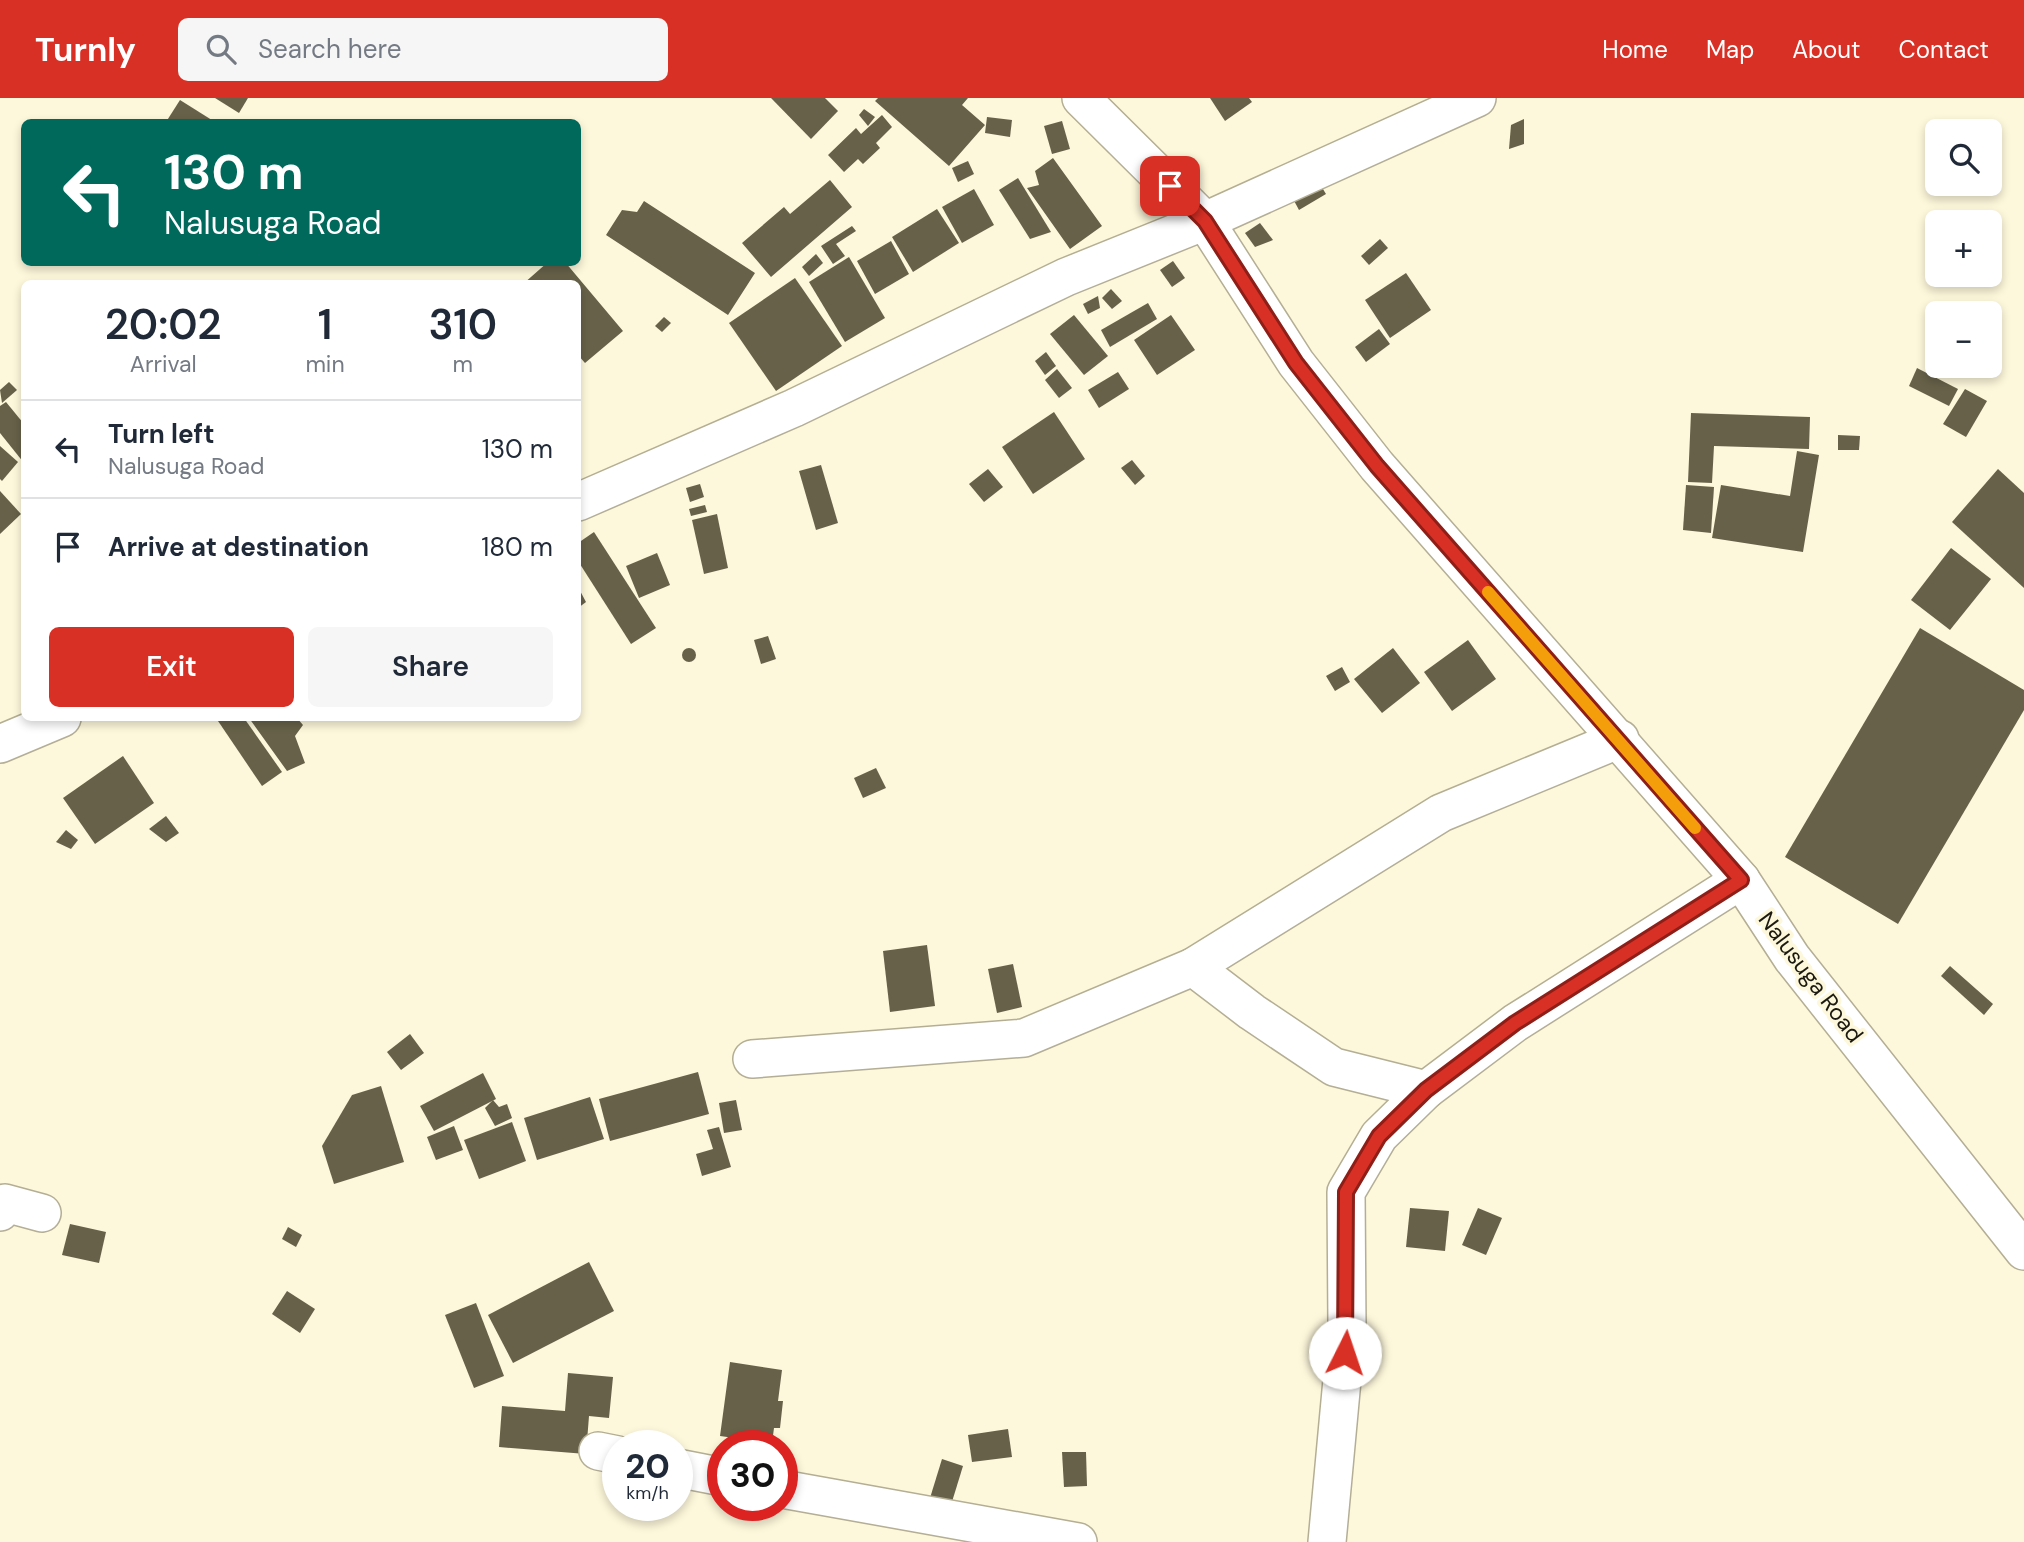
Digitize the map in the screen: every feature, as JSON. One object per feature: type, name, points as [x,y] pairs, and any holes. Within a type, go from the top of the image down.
[{"type":"street","name":"Nalusuga Road","points":[[1081,98],[1205,221],[1296,363],[1377,466],[1553,668],[1620,739],[1741,880],[1792,958],[2024,1251]]},
{"type":"street","points":[[581,501],[794,408],[1066,277],[1205,221],[1477,98]]},
{"type":"street","points":[[0,744],[55,721]]},
{"type":"street","points":[[752,1059],[1024,1038],[1193,967],[1441,813],[1620,739]]},
{"type":"street","points":[[1327,1542],[1347,1326],[1346,1192],[1379,1136],[1426,1090],[1515,1023],[1741,880]]},
{"type":"street","points":[[1193,967],[1252,1012],[1334,1067],[1426,1090]]},
{"type":"street","points":[[0,1212],[5,1203],[43,1213]]},
{"type":"street","points":[[798,1492],[1078,1542]]},
{"type":"building","points":[[215,98],[248,98],[239,113]]},
{"type":"building","points":[[771,98],[825,98],[838,111],[811,139]]},
{"type":"building","points":[[878,98],[968,98],[962,105],[985,125],[949,166],[875,101]]},
{"type":"building","points":[[1210,98],[1249,98],[1252,102],[1225,121]]},
{"type":"building","points":[[180,100],[210,119],[168,119]]},
{"type":"building","points":[[864,109],[875,117],[868,126],[859,115]]},
{"type":"building","points":[[882,115],[892,127],[876,143],[880,148],[863,164],[858,159],[844,172],[828,155],[856,128],[861,134]]},
{"type":"building","points":[[987,117],[1012,120],[1010,137],[985,133]]},
{"type":"building","points":[[1524,119],[1524,144],[1509,149],[1511,125]]},
{"type":"building","points":[[1062,121],[1070,149],[1052,154],[1044,126]]},
{"type":"building","points":[[1053,158],[1102,226],[1070,249],[1027,188],[1039,185],[1035,171]]},
{"type":"building","points":[[968,161],[974,174],[958,182],[952,168]]},
{"type":"building","points":[[1018,178],[1051,232],[1030,239],[999,190]]},
{"type":"building","points":[[830,180],[852,207],[771,277],[742,243],[784,207],[790,214]]},
{"type":"building","points":[[1318,181],[1326,194],[1299,210],[1292,197]]},
{"type":"building","points":[[974,189],[994,225],[962,243],[942,207]]},
{"type":"building","points":[[644,201],[755,273],[728,315],[606,235],[622,210],[637,212]]},
{"type":"building","points":[[937,209],[959,243],[913,272],[892,237]]},
{"type":"building","points":[[1260,223],[1273,240],[1255,247],[1245,233]]},
{"type":"building","points":[[852,226],[856,231],[836,244],[845,256],[833,264],[821,246]]},
{"type":"building","points":[[1380,239],[1388,248],[1369,265],[1361,256]]},
{"type":"building","points":[[891,241],[909,274],[875,294],[857,261]]},
{"type":"building","points":[[816,254],[823,263],[809,276],[802,267]]},
{"type":"building","points":[[849,257],[885,318],[845,342],[809,282]]},
{"type":"building","points":[[1173,261],[1185,278],[1172,287],[1160,270]]},
{"type":"building","points":[[543,266],[568,266],[580,280],[528,280]]},
{"type":"building","points":[[1406,273],[1431,310],[1390,338],[1365,300]]},
{"type":"building","points":[[795,278],[842,346],[776,391],[729,323]]},
{"type":"building","points":[[581,281],[623,331],[585,363],[581,358]]},
{"type":"building","points":[[1111,289],[1122,301],[1112,309],[1102,298]]},
{"type":"building","points":[[1098,296],[1100,308],[1088,314],[1083,304]]},
{"type":"building","points":[[1148,303],[1157,319],[1110,347],[1101,330]]},
{"type":"building","points":[[1074,315],[1108,356],[1084,375],[1050,334]]},
{"type":"building","points":[[1171,315],[1195,350],[1157,375],[1134,340]]},
{"type":"building","points":[[664,317],[671,323],[662,332],[655,326]]},
{"type":"building","points":[[1379,329],[1390,344],[1366,362],[1355,347]]},
{"type":"building","points":[[1046,352],[1056,366],[1045,375],[1035,361]]},
{"type":"building","points":[[1917,368],[1925,372],[1925,378],[1937,378],[1958,389],[1949,406],[1909,386]]},
{"type":"building","points":[[1057,369],[1072,388],[1059,398],[1045,380]]},
{"type":"building","points":[[1118,372],[1129,389],[1099,408],[1088,390]]},
{"type":"building","points":[[9,382],[17,390],[2,403],[0,390]]},
{"type":"building","points":[[1965,389],[1987,401],[1966,437],[1943,424]]},
{"type":"building","points":[[6,402],[21,420],[21,459],[0,433],[0,406]]},
{"type":"building","points":[[1054,412],[1085,459],[1033,494],[1002,447]]},
{"type":"building","points":[[1691,413],[1810,417],[1809,449],[1714,446],[1712,483],[1688,482]]},
{"type":"building","points":[[1838,435],[1860,436],[1859,450],[1838,450]]},
{"type":"building","points":[[0,446],[18,462],[2,481],[0,479]]},
{"type":"building","points":[[1797,451],[1819,455],[1803,552],[1712,538],[1721,485],[1790,496]]},
{"type":"building","points":[[1132,460],[1145,476],[1135,485],[1121,468]]},
{"type":"building","points":[[821,465],[838,523],[816,530],[799,471]]},
{"type":"building","points":[[988,469],[1003,487],[984,502],[969,484]]},
{"type":"building","points":[[1998,469],[2024,493],[2024,588],[1952,522]]},
{"type":"building","points":[[700,484],[704,497],[690,502],[686,488]]},
{"type":"building","points":[[1686,485],[1714,487],[1711,533],[1683,530]]},
{"type":"building","points":[[0,491],[21,514],[0,534]]},
{"type":"building","points":[[705,505],[707,512],[691,516],[689,509]]},
{"type":"building","points":[[717,514],[728,568],[704,574],[692,520]]},
{"type":"building","points":[[594,532],[656,628],[631,644],[581,566],[581,541]]},
{"type":"building","points":[[1951,548],[1991,579],[1950,630],[1911,600]]},
{"type":"building","points":[[657,553],[670,585],[639,598],[626,566]]},
{"type":"building","points":[[581,593],[586,602],[581,606]]},
{"type":"building","points":[[1920,628],[2024,690],[2024,710],[1898,924],[1785,857]]},
{"type":"building","points":[[768,636],[776,659],[761,664],[754,640]]},
{"type":"building","points":[[1468,640],[1496,679],[1452,711],[1424,672]]},
{"type":"building","points":[[689,648],[694,650],[694,660],[689,662],[684,660],[682,655],[684,650]]},
{"type":"building","points":[[1393,648],[1420,683],[1382,713],[1354,679]]},
{"type":"building","points":[[1342,667],[1350,682],[1335,691],[1326,676]]},
{"type":"building","points":[[218,721],[246,721],[282,772],[262,786]]},
{"type":"building","points":[[251,721],[300,721],[303,725],[295,736],[305,763],[287,771]]},
{"type":"building","points":[[123,756],[154,803],[95,844],[63,798]]},
{"type":"building","points":[[876,768],[886,788],[863,798],[854,778]]},
{"type":"building","points":[[166,816],[179,833],[166,842],[149,829]]},
{"type":"building","points":[[66,830],[78,840],[71,849],[56,842]]},
{"type":"building","points":[[927,945],[935,1006],[890,1012],[883,951]]},
{"type":"building","points":[[1013,964],[1022,1007],[997,1013],[988,969]]},
{"type":"building","points":[[1950,966],[1993,1004],[1984,1015],[1941,976]]},
{"type":"building","points":[[410,1034],[424,1053],[401,1070],[387,1052]]},
{"type":"building","points":[[698,1072],[709,1114],[610,1141],[599,1099]]},
{"type":"building","points":[[483,1073],[496,1099],[434,1131],[420,1106]]},
{"type":"building","points":[[381,1086],[404,1162],[334,1184],[322,1146],[352,1095]]},
{"type":"building","points":[[590,1097],[604,1139],[537,1160],[524,1118]]},
{"type":"building","points":[[493,1100],[499,1107],[507,1104],[512,1118],[495,1126],[485,1108]]},
{"type":"building","points":[[736,1100],[742,1130],[724,1133],[719,1103]]},
{"type":"building","points":[[512,1122],[526,1161],[479,1179],[464,1140]]},
{"type":"building","points":[[454,1126],[463,1150],[436,1160],[427,1137]]},
{"type":"building","points":[[719,1127],[731,1167],[702,1176],[696,1154],[713,1149],[707,1130]]},
{"type":"building","points":[[1410,1208],[1449,1211],[1445,1251],[1406,1247]]},
{"type":"building","points":[[1478,1208],[1502,1218],[1486,1255],[1462,1245]]},
{"type":"building","points":[[70,1224],[106,1232],[99,1263],[62,1255]]},
{"type":"building","points":[[288,1227],[302,1235],[296,1247],[282,1239]]},
{"type":"building","points":[[589,1262],[614,1311],[513,1363],[488,1315]]},
{"type":"building","points":[[287,1291],[315,1309],[300,1333],[272,1314]]},
{"type":"building","points":[[476,1303],[504,1376],[474,1388],[445,1315]]},
{"type":"building","points":[[730,1362],[782,1370],[778,1401],[783,1401],[780,1428],[721,1430]]},
{"type":"building","points":[[568,1373],[613,1377],[609,1418],[589,1416],[586,1454],[499,1447],[502,1406],[565,1411]]},
{"type":"building","points":[[1008,1429],[1012,1457],[972,1462],[968,1435]]},
{"type":"building","points":[[1062,1452],[1086,1452],[1087,1486],[1064,1487]]},
{"type":"building","points":[[942,1459],[963,1466],[951,1505],[930,1498]]},
{"type":"slow traffic","points":[[1488,592],[1553,668],[1620,739],[1695,828]]},
{"type":"route","points":[[1170,186],[1205,221],[1296,363],[1377,466],[1553,668],[1620,739],[1741,880],[1515,1023],[1426,1090],[1379,1136],[1346,1192],[1345,1353]]}]
